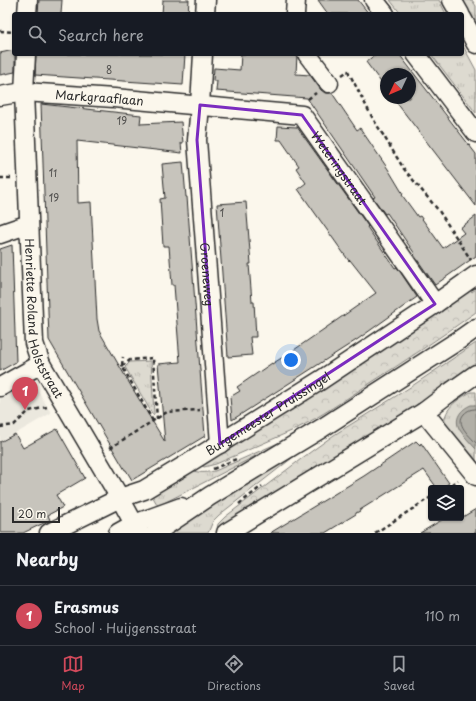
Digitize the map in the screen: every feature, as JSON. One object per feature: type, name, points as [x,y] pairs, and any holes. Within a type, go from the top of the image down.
[{"type":"street","points":[[27,12],[28,0]]},
{"type":"street","points":[[205,12],[206,0]]},
{"type":"street","points":[[295,12],[296,0]]},
{"type":"street","points":[[374,0],[383,12]]},
{"type":"street","points":[[452,0],[459,12]]},
{"type":"street","points":[[464,22],[476,44]]},
{"type":"street","name":"Henriette Roland Holststraat","points":[[26,56],[24,92],[34,343],[41,364],[97,458],[136,529]]},
{"type":"street","name":"Groeneweg","points":[[203,56],[197,140],[220,444]]},
{"type":"street","points":[[308,56],[329,84]]},
{"type":"street","points":[[418,56],[476,133]]},
{"type":"street","name":"Markgraaflaan","points":[[0,96],[24,92],[200,105]]},
{"type":"street","points":[[200,105],[302,115]]},
{"type":"street","name":"Weteringstraat","points":[[302,115],[435,304]]},
{"type":"street","points":[[0,234],[29,224]]},
{"type":"street","name":"Burgemeester Pruissingel","points":[[49,533],[120,498],[144,490],[220,444],[321,380],[435,304],[475,269]]},
{"type":"street","points":[[155,533],[210,496],[322,428],[476,328]]},
{"type":"street","points":[[0,387],[41,364]]},
{"type":"street","points":[[226,533],[424,412],[475,376]]},
{"type":"street","points":[[424,412],[476,476]]},
{"type":"street","points":[[118,533],[136,529],[210,496]]},
{"type":"path","points":[[0,31],[12,32]]},
{"type":"path","points":[[302,115],[302,103],[348,71],[372,117],[404,169],[439,211],[475,269]]},
{"type":"path","points":[[123,357],[122,366],[153,421]]},
{"type":"path","points":[[122,366],[130,360],[153,358],[157,419]]},
{"type":"path","points":[[0,427],[14,425],[29,411],[51,406]]},
{"type":"path","points":[[97,458],[109,451],[109,448],[167,412],[217,409]]},
{"type":"path","points":[[375,533],[428,499]]},
{"type":"highlighted area","points":[[200,105],[302,115],[435,304],[220,444],[197,140]]},
{"type":"shaded area","points":[[30,377],[51,413],[0,441],[0,394]]},
{"type":"green space","points":[[390,0],[439,0],[445,12],[399,12]]},
{"type":"green space","points":[[456,0],[472,0],[476,6],[476,35],[464,12]]},
{"type":"green space","points":[[464,48],[476,70],[476,113],[433,56],[464,56]]},
{"type":"green space","points":[[469,287],[472,292],[476,289],[476,312],[450,331],[315,419],[296,429],[216,464],[204,467],[201,465]]},
{"type":"green space","points":[[476,343],[476,368],[397,423],[218,531],[218,524],[225,517],[305,456],[334,435],[412,386]]},
{"type":"green space","points":[[151,361],[153,415],[125,367],[130,362]]},
{"type":"green space","points":[[471,392],[476,392],[476,405],[474,405],[459,429],[476,449],[476,467],[445,426],[448,410],[461,398]]},
{"type":"green space","points":[[278,443],[279,444],[158,506],[150,492],[190,470],[197,472],[215,471]]},
{"type":"green space","points":[[301,450],[219,515],[213,521],[208,533],[174,533],[172,530]]},
{"type":"water","points":[[471,405],[476,405],[476,449],[462,433],[457,422],[461,412]]},
{"type":"building","points":[[39,0],[62,0],[61,12],[38,12]]},
{"type":"building","points":[[163,0],[189,0],[188,12],[162,12]]},
{"type":"building","points":[[318,0],[358,0],[367,12],[327,12]]},
{"type":"building","points":[[12,50],[12,56],[15,56],[15,72],[0,75],[0,53]]},
{"type":"building","points":[[36,56],[185,56],[183,85],[35,75]]},
{"type":"building","points":[[241,56],[297,56],[296,74],[310,75],[321,90],[325,93],[332,93],[357,130],[360,128],[388,169],[403,194],[402,195],[418,217],[420,216],[443,248],[464,233],[460,228],[476,216],[476,256],[435,285],[387,213],[385,214],[373,198],[375,197],[307,98],[216,91],[217,81],[213,81],[214,68],[240,70]]},
{"type":"building","points":[[374,56],[401,56],[410,68],[380,68],[380,81],[366,62]]},
{"type":"building","points":[[416,76],[476,154],[476,206],[398,104],[416,104]]},
{"type":"building","points":[[41,104],[141,115],[140,124],[181,122],[183,143],[181,143],[182,153],[77,141],[78,203],[91,202],[97,319],[99,331],[165,442],[158,364],[180,362],[174,285],[172,285],[169,246],[163,246],[160,199],[165,198],[162,164],[183,162],[205,436],[132,480],[49,340]]},
{"type":"building","points":[[278,126],[297,127],[368,226],[367,227],[395,268],[397,267],[417,297],[358,339],[232,420],[230,397],[240,391],[237,387],[291,352],[376,293],[350,260],[349,261],[298,189],[306,183],[296,168],[299,166],[281,140],[277,140]]},
{"type":"building","points":[[246,202],[251,264],[249,264],[252,302],[254,302],[256,337],[250,337],[252,355],[228,357],[217,204]]},
{"type":"building","points":[[12,245],[16,362],[0,371],[0,249]]},
{"type":"building","points":[[57,429],[85,478],[56,495],[63,507],[48,515],[50,520],[23,533],[0,533],[0,442],[15,434],[23,448]]},
{"type":"building","points":[[416,441],[420,445],[421,443],[449,483],[446,485],[435,485],[424,470],[325,533],[270,533],[364,476]]},
{"type":"building","points":[[476,509],[476,533],[420,533],[440,521],[464,521],[464,516]]},
{"type":"place","name":"Erasmus","points":[[25,410]]}]
